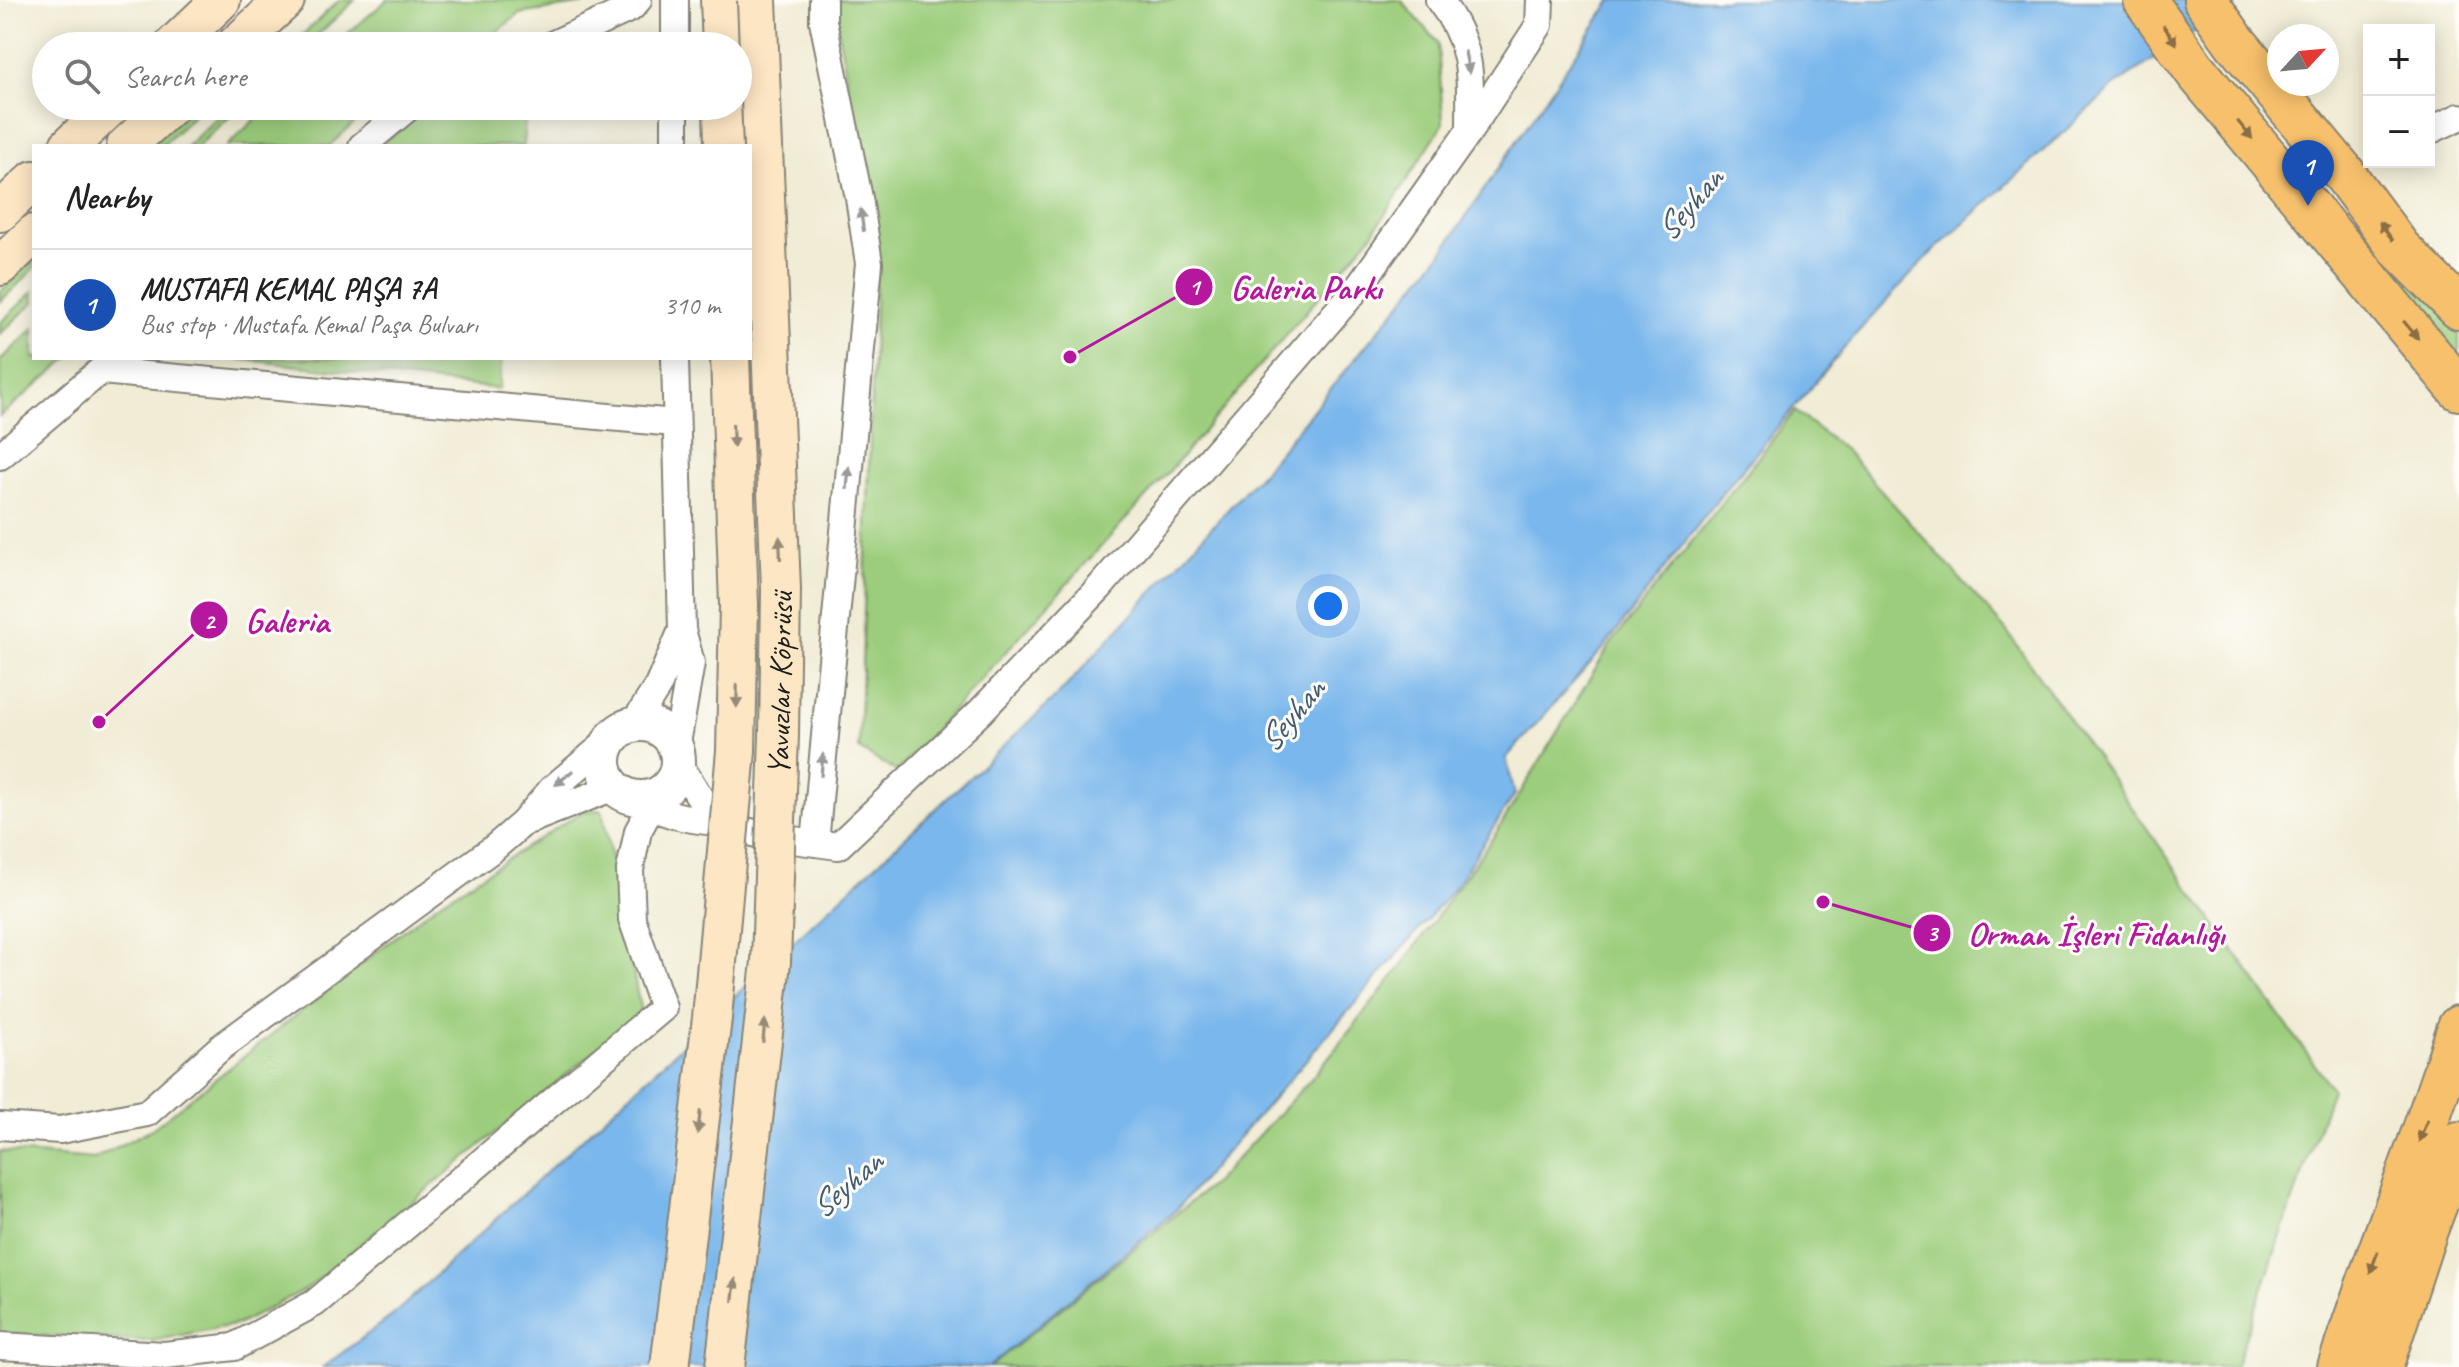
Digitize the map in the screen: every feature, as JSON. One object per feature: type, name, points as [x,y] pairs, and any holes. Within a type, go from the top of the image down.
[{"type":"main road","points":[[188,32],[221,0]]},
{"type":"main road","points":[[250,32],[285,0]]},
{"type":"main road","points":[[720,0],[721,32]]},
{"type":"main road","name":"Yavuzlar Köprüsü","points":[[725,1367],[771,962],[779,735],[781,589],[757,0]]},
{"type":"main road","points":[[2145,0],[2195,70],[2459,389]]},
{"type":"main road","points":[[2205,0],[2235,42],[2356,165],[2399,248],[2459,308]]},
{"type":"main road","points":[[71,144],[96,120]]},
{"type":"main road","points":[[128,144],[155,120]]},
{"type":"main road","points":[[723,120],[724,144]]},
{"type":"main road","points":[[0,212],[32,182]]},
{"type":"main road","points":[[0,266],[32,236]]},
{"type":"main road","name":"Yavuzlar Köprüsü","points":[[670,1367],[712,1018],[736,751],[739,605],[730,360]]},
{"type":"main road","points":[[2339,1367],[2459,1027]]},
{"type":"main road","points":[[2381,1367],[2426,1230],[2459,1143]]},
{"type":"street","points":[[579,32],[631,8],[638,0]]},
{"type":"street","points":[[675,0],[675,32]]},
{"type":"street","points":[[815,843],[869,263],[823,21],[823,0]]},
{"type":"street","points":[[1439,0],[1455,20],[1470,63],[1470,130]]},
{"type":"street","points":[[682,630],[658,686],[605,751],[603,764],[640,797],[681,818],[715,822],[764,836],[838,846],[980,712],[1100,587],[1360,285],[1470,130],[1539,25],[1540,0]]},
{"type":"street","points":[[2435,128],[2459,117]]},
{"type":"street","points":[[364,144],[393,120]]},
{"type":"street","points":[[675,120],[675,144]]},
{"type":"street","points":[[523,823],[572,801],[640,797],[669,785],[677,756],[691,663],[682,630],[675,360]]},
{"type":"street","points":[[0,456],[108,364],[675,423]]},
{"type":"street","points":[[0,1126],[60,1130],[147,1113],[220,1048],[494,848],[523,823],[552,789],[622,732],[646,725],[659,729],[669,738],[715,822]]},
{"type":"street","points":[[0,1346],[165,1355],[234,1347],[315,1303],[663,1008],[632,919],[630,870],[638,831],[640,797]]},
{"type":"green space","points":[[339,0],[355,0],[321,32],[306,32]]},
{"type":"green space","points":[[387,0],[587,0],[584,4],[519,14],[496,32],[349,32]]},
{"type":"green space","points":[[835,0],[1401,0],[1438,43],[1443,124],[1371,236],[1173,467],[897,772],[859,749],[877,247],[834,9]]},
{"type":"green space","points":[[177,120],[189,120],[164,144],[152,144]]},
{"type":"green space","points":[[214,120],[226,120],[200,144],[189,144]]},
{"type":"green space","points":[[254,120],[358,120],[331,144],[229,144]]},
{"type":"green space","points":[[411,120],[525,120],[523,144],[382,144]]},
{"type":"green space","points":[[2359,226],[2459,318],[2459,358]]},
{"type":"green space","points":[[32,262],[32,271],[0,302],[0,292]]},
{"type":"green space","points":[[32,293],[32,304],[0,334],[0,323]]},
{"type":"green space","points":[[32,330],[32,360],[67,360],[0,416],[0,361]]},
{"type":"green space","points":[[246,360],[502,360],[499,389]]},
{"type":"green space","points":[[1795,411],[1846,451],[2006,630],[2332,1089],[2235,1367],[990,1367],[1215,1182],[1311,1079],[1398,971],[1496,833],[1610,645]]},
{"type":"green space","points":[[602,810],[641,1013],[308,1288],[239,1324],[151,1341],[0,1334],[0,1151],[94,1159],[152,1129],[437,904],[583,811]]},
{"type":"water","name":"Seyhan","points":[[1612,0],[2241,0],[2113,87],[1928,256],[1856,334],[1725,490],[1602,650],[1506,758],[1515,794],[1453,890],[1177,1209],[989,1367],[323,1367],[392,1316],[1059,694],[1265,469],[1440,255]]},
{"type":"place","name":"MUSTAFA KEMAL PAŞA 7A","points":[[2308,206]]},
{"type":"place","name":"Galeria Parkı","points":[[1070,357]]},
{"type":"place","name":"Galeria","points":[[99,722]]},
{"type":"place","name":"Orman İşleri Fidanlığı","points":[[1823,902]]}]
